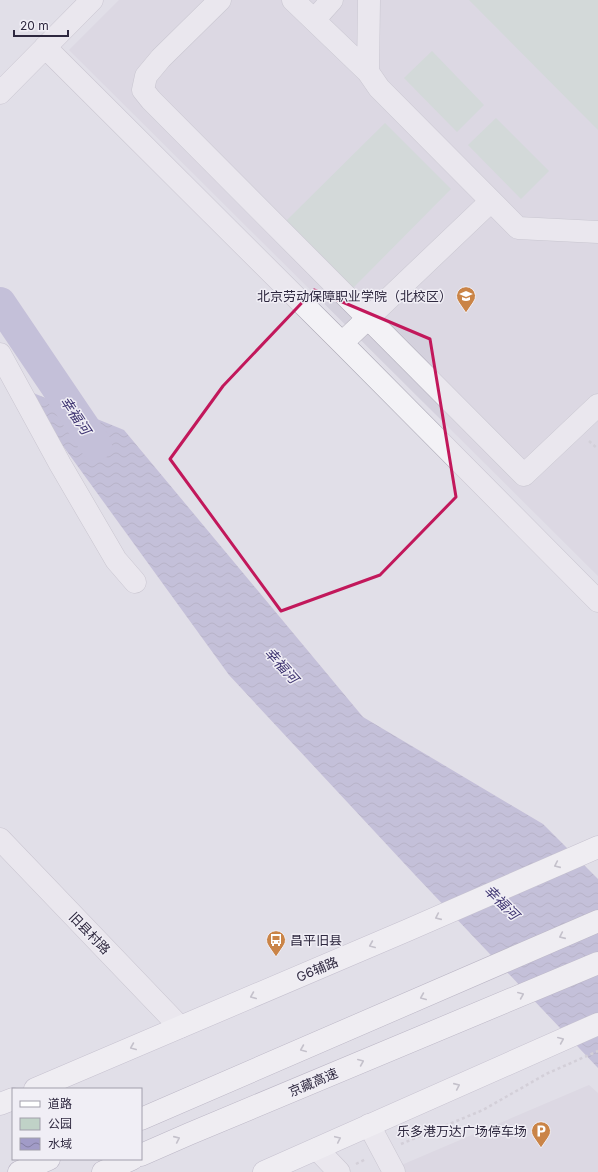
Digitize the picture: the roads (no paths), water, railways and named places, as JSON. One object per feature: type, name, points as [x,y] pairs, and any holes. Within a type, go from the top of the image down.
[{"type":"main road","name":"G6辅路","points":[[37,1088],[408,930],[595,848]]},
{"type":"main road","points":[[142,1119],[598,921]]},
{"type":"main road","name":"京藏高速","points":[[142,1155],[598,963]]},
{"type":"main road","points":[[264,1172],[598,1024]]},
{"type":"main road","points":[[0,1104],[12,1099]]},
{"type":"main road","points":[[19,1172],[47,1160]]},
{"type":"main road","points":[[103,1172],[130,1160]]},
{"type":"street","points":[[0,93],[92,0]]},
{"type":"street","points":[[220,0],[161,58],[146,76],[143,90],[150,100],[524,475],[598,405]]},
{"type":"street","points":[[293,0],[368,72],[379,88],[518,228],[598,232]]},
{"type":"street","points":[[314,20],[332,0]]},
{"type":"street","points":[[368,72],[369,0]]},
{"type":"street","points":[[45,47],[598,601]]},
{"type":"street","points":[[342,343],[491,201]]},
{"type":"street","points":[[0,354],[60,464],[116,560],[135,582]]},
{"type":"street","name":"旧县村路","points":[[0,839],[180,1027]]},
{"type":"street","points":[[369,1125],[394,1172]]},
{"type":"street","points":[[317,1149],[338,1172]]},
{"type":"water","points":[[21,388],[124,430],[363,717],[543,824],[598,879],[598,1068],[415,875],[229,675]]},
{"type":"waterway","name":"幸福河","points":[[0,303],[96,445]]},
{"type":"place","name":"北京劳动保障职业学院（北校区）","points":[[466,313]]},
{"type":"place","name":"昌平旧县","points":[[276,957]]},
{"type":"place","name":"乐多港万达广场停车场","points":[[541,1148]]}]
